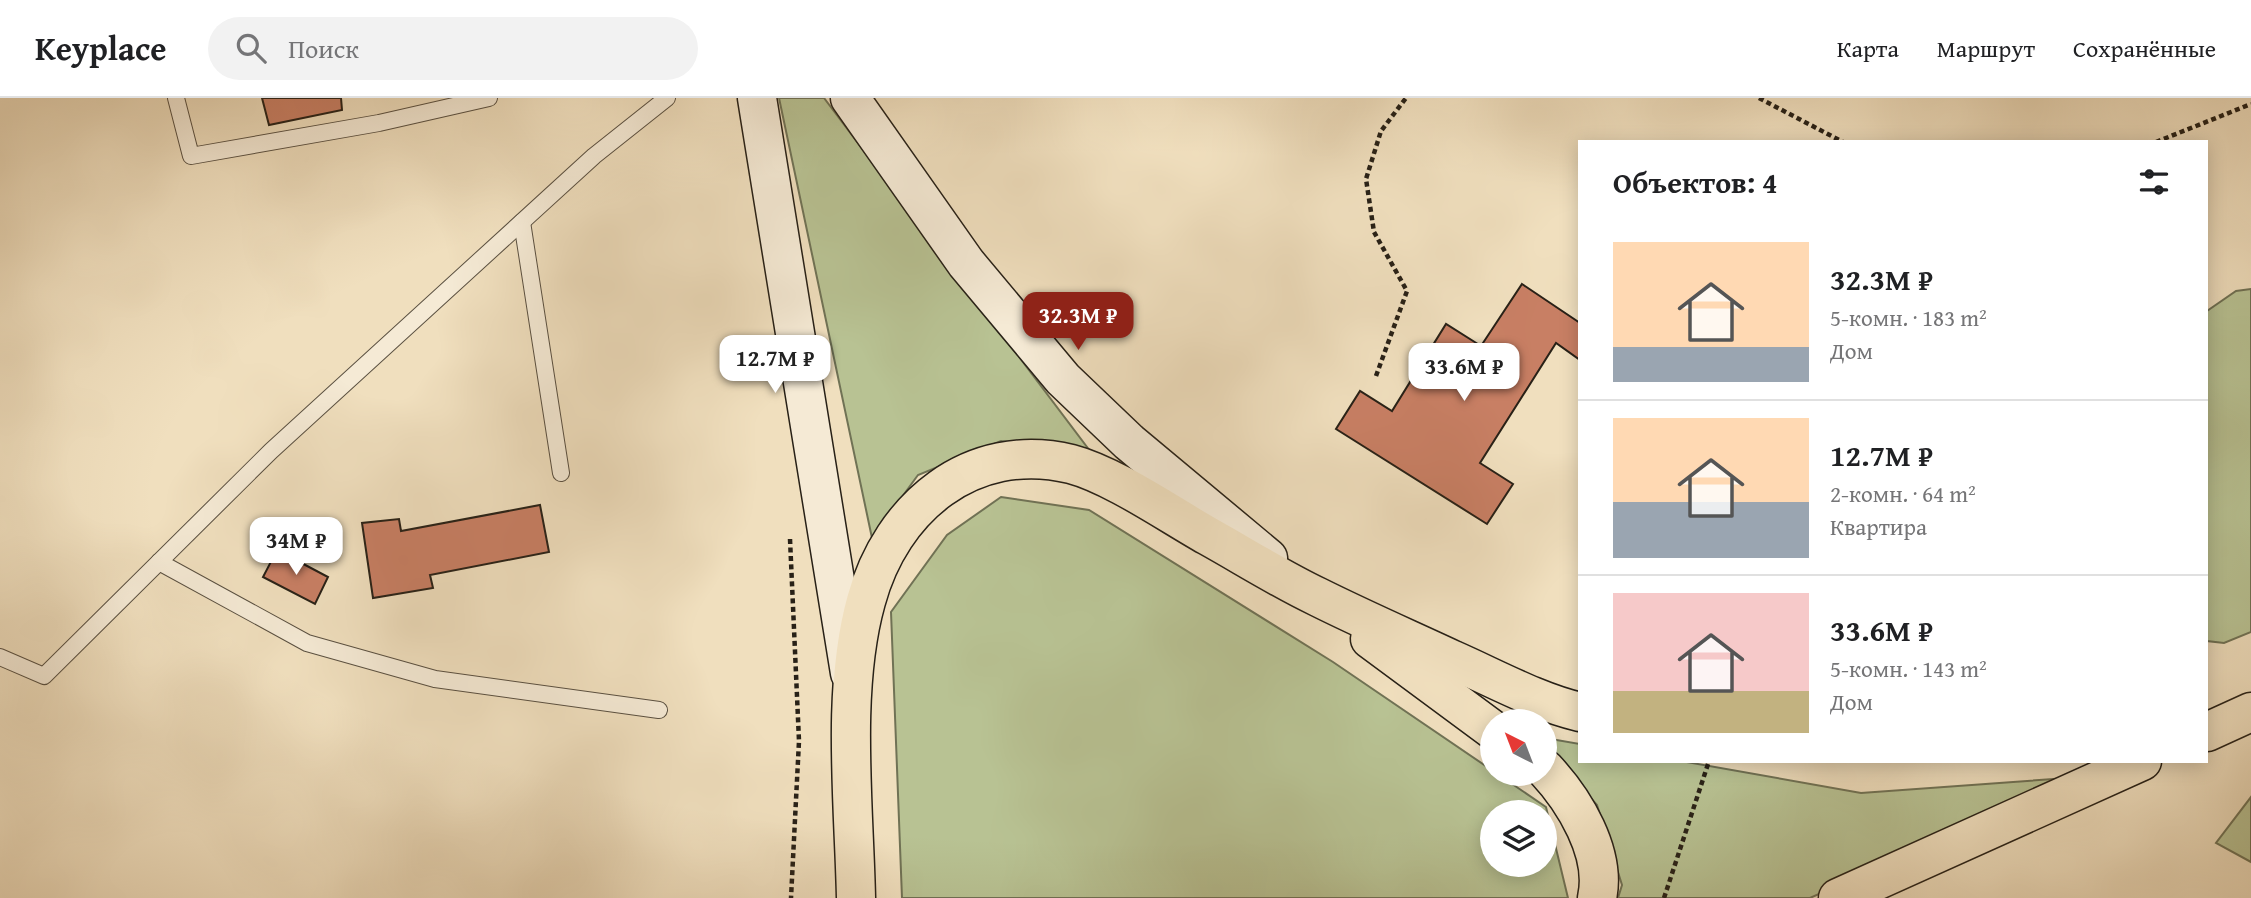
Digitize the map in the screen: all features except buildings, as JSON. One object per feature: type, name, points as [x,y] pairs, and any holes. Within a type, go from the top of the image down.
[{"type":"main road","points":[[757,98],[852,683],[856,898]]},
{"type":"main road","points":[[850,98],[966,263],[1062,379],[1138,449],[1316,597],[1480,720]]},
{"type":"main road","points":[[852,683],[866,600],[892,537],[925,499],[969,470],[1024,459],[1072,465],[1117,485],[1316,597],[1481,673],[1578,712]]},
{"type":"main road","points":[[2208,705],[2251,691]]},
{"type":"main road","points":[[2208,732],[2251,712]]},
{"type":"main road","points":[[1838,898],[2138,763]]},
{"type":"main road","points":[[1558,785],[1569,798],[1597,859],[1597,898]]},
{"type":"lane","points":[[176,98],[191,156],[379,123],[489,98]]},
{"type":"lane","points":[[0,657],[44,676],[271,451],[594,156],[667,98]]},
{"type":"lane","points":[[522,222],[561,473]]},
{"type":"lane","points":[[159,562],[307,643],[435,679],[659,710]]},
{"type":"path","points":[[1376,376],[1407,291],[1374,232],[1366,179],[1381,131],[1406,98]]},
{"type":"path","points":[[1759,98],[1839,140]]},
{"type":"path","points":[[2162,140],[2251,104]]},
{"type":"path","points":[[789,536],[799,741],[791,898]]},
{"type":"path","points":[[1664,898],[1708,763]]},
{"type":"green space","points":[[779,98],[824,98],[1090,451],[1001,441],[918,475],[872,538]]},
{"type":"green space","points":[[2251,289],[2251,632],[2224,643],[2208,641],[2208,310],[2236,291]]},
{"type":"green space","points":[[1001,497],[1089,510],[1333,662],[1480,762],[1480,786],[1515,786],[1536,800],[1480,800],[1480,877],[1557,877],[1557,852],[1568,898],[902,898],[891,612],[947,535]]},
{"type":"green space","points":[[1558,740],[1578,744],[1578,763],[1692,763],[1861,793],[2082,777],[1810,898],[1618,898],[1622,885],[1597,805],[1558,761]]},
{"type":"green space","points":[[2251,797],[2251,862],[2216,843]]}]
